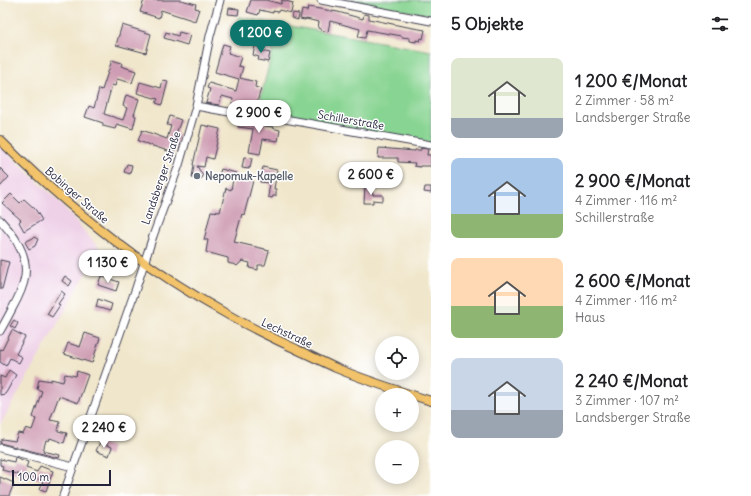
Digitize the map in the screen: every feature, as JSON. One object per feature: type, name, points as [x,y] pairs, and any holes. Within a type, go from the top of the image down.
[{"type":"main road","name":"Bobinger Straße","points":[[0,140],[73,207],[103,232],[145,263]]},
{"type":"main road","name":"Lechstraße","points":[[145,263],[191,294],[260,332],[337,368],[431,401]]},
{"type":"street","name":"Landsberger Straße","points":[[63,496],[179,165],[196,106],[210,36],[220,0]]},
{"type":"street","points":[[321,0],[431,21]]},
{"type":"street","name":"Schillerstraße","points":[[196,106],[240,114],[262,115],[431,145]]},
{"type":"street","points":[[0,220],[17,242],[24,257],[26,271],[20,295],[0,331]]},
{"type":"street","points":[[0,448],[73,467]]},
{"type":"shaded area","points":[[0,146],[59,202],[100,249],[0,425]]},
{"type":"green space","points":[[348,0],[431,0],[431,16],[428,15]]},
{"type":"green space","points":[[239,17],[431,51],[431,143],[257,112],[273,49],[234,40]]},
{"type":"building","points":[[144,0],[181,0],[196,4],[195,8],[199,9],[195,21],[161,10],[159,18],[140,12]]},
{"type":"building","points":[[251,0],[266,0],[281,4],[282,0],[293,3],[291,13],[279,10],[278,12],[273,11],[273,13],[260,10],[258,15],[247,12]]},
{"type":"building","points":[[308,7],[338,12],[363,19],[364,14],[369,15],[369,19],[425,30],[423,39],[421,38],[420,41],[416,40],[416,42],[410,41],[410,38],[402,36],[367,30],[365,38],[358,37],[360,29],[330,21],[328,32],[318,28],[319,22],[300,19],[302,10],[307,11]]},
{"type":"building","points":[[229,8],[239,9],[238,15],[228,14]]},
{"type":"building","points":[[293,13],[299,14],[298,20],[291,18]]},
{"type":"building","points":[[122,25],[151,34],[146,53],[116,45]]},
{"type":"building","points":[[166,32],[178,36],[179,32],[190,35],[187,45],[164,38]]},
{"type":"building","points":[[223,44],[230,46],[228,53],[241,57],[238,66],[243,67],[240,78],[256,82],[255,87],[261,89],[255,108],[243,104],[243,108],[232,104],[233,99],[222,96],[219,105],[206,103],[210,89],[207,88],[209,83],[236,91],[239,79],[215,72]]},
{"type":"building","points":[[255,46],[262,47],[261,51],[270,53],[268,62],[258,60],[259,57],[253,55]]},
{"type":"building","points":[[112,60],[122,63],[121,66],[136,71],[132,83],[117,79],[115,86],[112,85],[104,114],[123,120],[127,108],[123,106],[126,95],[139,99],[134,115],[136,116],[133,129],[117,124],[115,129],[103,126],[103,123],[85,117],[89,106],[94,108],[99,89],[102,90]]},
{"type":"building","points":[[163,80],[168,81],[162,105],[156,103],[158,99],[137,93],[140,82],[161,88]]},
{"type":"building","points":[[170,116],[181,120],[176,134],[180,135],[174,153],[138,141],[142,130],[167,139],[171,126],[167,125]]},
{"type":"building","points":[[239,119],[266,122],[265,126],[280,130],[278,141],[263,139],[260,154],[249,152],[253,129],[238,127]]},
{"type":"building","points":[[202,125],[220,129],[213,159],[206,157],[204,167],[197,166],[203,176],[199,179],[192,178],[193,165]]},
{"type":"building","points":[[379,148],[415,151],[421,150],[421,148],[428,149],[427,155],[431,155],[431,166],[414,166],[415,163],[398,162],[398,158],[378,158]]},
{"type":"building","points":[[244,157],[252,158],[249,169],[242,168]]},
{"type":"building","points":[[127,164],[132,165],[130,174],[124,172]]},
{"type":"building","points":[[263,167],[277,170],[274,189],[276,189],[276,196],[273,196],[272,198],[268,197],[270,183],[260,182]]},
{"type":"building","points":[[0,168],[9,177],[0,187]]},
{"type":"building","points":[[221,169],[236,173],[236,176],[253,181],[244,215],[242,214],[234,242],[269,251],[265,265],[258,265],[258,270],[249,268],[250,263],[242,261],[237,266],[228,263],[228,258],[206,252],[208,240],[204,240],[211,211],[220,212],[226,188],[231,190],[233,179],[219,175]]},
{"type":"building","points":[[365,187],[372,188],[373,195],[383,195],[383,201],[373,200],[373,203],[364,203]]},
{"type":"building","points":[[425,187],[431,187],[431,193],[424,192]]},
{"type":"building","points":[[11,194],[20,203],[24,199],[35,209],[42,220],[24,231],[19,222],[21,220],[2,203]]},
{"type":"building","points":[[34,237],[38,239],[35,246],[29,249],[25,242]]},
{"type":"building","points":[[0,260],[9,262],[2,289],[0,289]]},
{"type":"building","points":[[65,276],[72,281],[69,286],[62,281]]},
{"type":"building","points":[[101,276],[119,282],[116,291],[98,285]]},
{"type":"building","points":[[61,291],[65,294],[52,317],[47,314]]},
{"type":"building","points":[[98,299],[112,304],[110,311],[96,307]]},
{"type":"building","points":[[14,320],[18,323],[15,329],[10,326]]},
{"type":"building","points":[[12,330],[25,337],[16,354],[22,357],[19,363],[10,358],[6,366],[0,362],[0,349],[2,350]]},
{"type":"building","points":[[85,333],[100,338],[92,363],[64,354],[68,343],[80,347]]},
{"type":"building","points":[[9,370],[16,375],[5,394],[0,395],[0,376],[5,378]]},
{"type":"building","points":[[77,371],[88,375],[78,403],[59,396],[50,420],[60,422],[58,431],[67,433],[64,443],[50,438],[49,441],[46,440],[43,451],[60,455],[59,458],[0,443],[2,439],[15,441],[18,433],[23,434],[26,428],[32,430],[36,419],[33,417],[42,391],[37,389],[39,379],[51,381],[51,379],[63,382],[65,374],[76,376]]},
{"type":"building","points":[[100,442],[112,447],[109,456],[96,451]]},
{"type":"building","points":[[15,457],[28,462],[26,468],[37,472],[40,466],[53,471],[46,491],[40,489],[43,481],[25,474],[24,476],[2,470],[3,466],[0,465],[0,459],[14,462]]},
{"type":"building","points":[[0,477],[14,483],[9,496],[0,496]]},
{"type":"place","name":"Nepomuk-Kapelle","points":[[197,176]]}]
